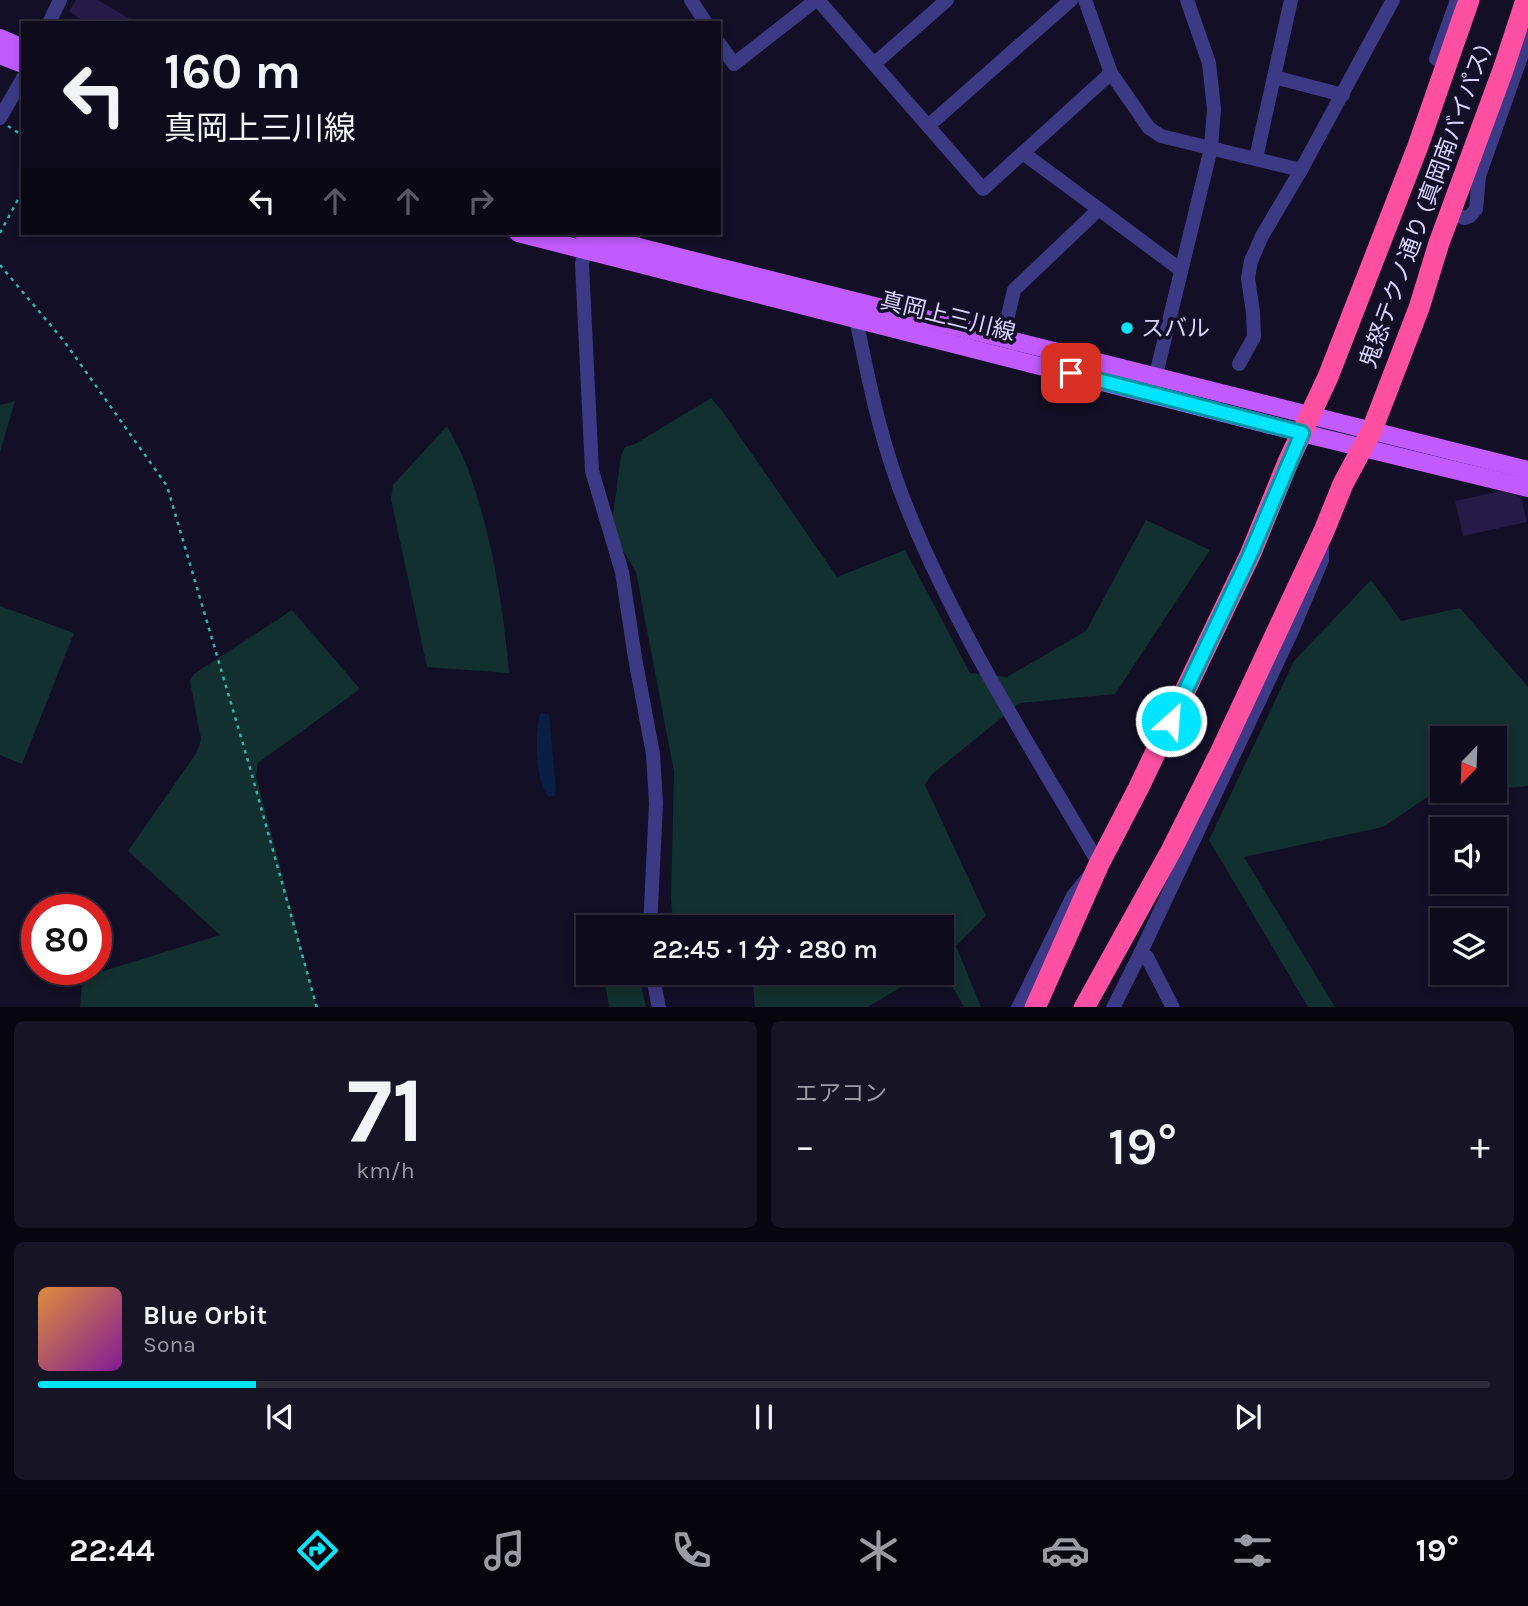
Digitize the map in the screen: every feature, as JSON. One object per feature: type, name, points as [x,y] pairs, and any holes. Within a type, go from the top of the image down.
[{"type":"highway","name":"鬼怒テクノ通り (真岡南バイパス)","points":[[1035,1007],[1099,864],[1226,607],[1328,377],[1413,159],[1469,0]]},
{"type":"highway","name":"鬼怒テクノ通り (真岡南バイパス)","points":[[1084,1007],[1172,849],[1221,751],[1324,531],[1343,484],[1368,438],[1419,308],[1526,0]]},
{"type":"main road","points":[[0,38],[21,47]]},
{"type":"main road","points":[[0,55],[21,63]]},
{"type":"main road","name":"真岡上三川線","points":[[540,235],[585,239],[1003,337],[1156,375],[1306,424]]},
{"type":"main road","name":"真岡上三川線","points":[[585,239],[856,318],[1151,394],[1528,470]]},
{"type":"main road","name":"真岡上三川線","points":[[1368,438],[1528,488]]},
{"type":"street","points":[[50,21],[60,0]]},
{"type":"street","points":[[691,0],[705,21]]},
{"type":"street","points":[[874,64],[947,0]]},
{"type":"street","points":[[928,126],[1072,0]]},
{"type":"street","points":[[1085,0],[1111,73],[1149,128],[1161,136],[1301,170]]},
{"type":"street","points":[[1151,394],[1211,148],[1214,109],[1209,63],[1187,0]]},
{"type":"street","points":[[1239,364],[1254,337],[1248,278],[1251,261],[1262,236],[1343,95],[1393,0]]},
{"type":"street","points":[[1436,59],[1457,0]]},
{"type":"street","points":[[721,46],[734,64],[821,1],[984,189],[1111,73]]},
{"type":"street","points":[[1256,158],[1295,1]]},
{"type":"street","points":[[1451,213],[1464,218],[1471,216],[1476,209],[1479,176],[1528,37]]},
{"type":"street","points":[[1275,77],[1343,95]]},
{"type":"street","points":[[0,119],[21,82]]},
{"type":"street","points":[[1023,153],[1181,270]]},
{"type":"street","points":[[1003,337],[1013,290],[1100,208]]},
{"type":"street","points":[[585,239],[582,264],[592,471],[622,572],[653,754],[656,803],[651,915]]},
{"type":"street","points":[[856,318],[870,390],[894,472],[935,574],[981,663],[1099,864],[1073,896],[1018,1007]]},
{"type":"street","points":[[1113,1007],[1292,631],[1322,560],[1324,531]]},
{"type":"street","points":[[1140,954],[1147,957],[1173,1007]]},
{"type":"street","points":[[654,985],[659,1007]]},
{"type":"path","points":[[0,119],[21,135]]},
{"type":"path","points":[[0,233],[21,194]]},
{"type":"path","points":[[0,265],[64,341],[167,486],[317,1007]]},
{"type":"green space","points":[[711,398],[837,577],[905,550],[970,673],[1007,677],[1086,631],[1146,520],[1210,550],[1115,694],[1020,703],[931,775],[925,785],[986,916],[956,946],[981,1007],[964,1007],[951,985],[954,985],[954,915],[673,915],[674,772],[636,572],[611,530],[621,456],[625,447],[635,444]]},
{"type":"green space","points":[[15,401],[0,452],[0,405]]},
{"type":"green space","points":[[447,426],[466,464],[489,541],[509,673],[427,667],[391,499],[393,485]]},
{"type":"green space","points":[[1371,580],[1401,621],[1460,608],[1528,687],[1528,786],[1507,788],[1507,726],[1430,726],[1430,796],[1383,827],[1244,857],[1335,1007],[1308,1007],[1209,840],[1294,661]]},
{"type":"green space","points":[[0,606],[74,633],[22,764],[0,755]]},
{"type":"green space","points":[[292,610],[360,689],[258,763],[256,776],[317,1007],[80,1007],[82,985],[112,985],[112,968],[220,935],[128,851],[197,752],[201,739],[190,681],[194,674]]},
{"type":"green space","points":[[605,985],[641,985],[646,1007],[609,1007]]},
{"type":"green space","points":[[753,985],[904,985],[868,1007],[755,1007]]},
{"type":"water","points":[[541,712],[549,715],[556,790],[554,796],[549,797],[538,769],[537,731]]},
{"type":"building","points":[[76,0],[98,0],[134,21],[83,21],[69,11]]},
{"type":"building","points":[[1501,491],[1521,497],[1527,522],[1463,536],[1455,501]]},
{"type":"place","name":"スバル","points":[[1127,328]]},
{"type":"route","points":[[1071,373],[1302,433],[1250,555],[1171,721]]}]
